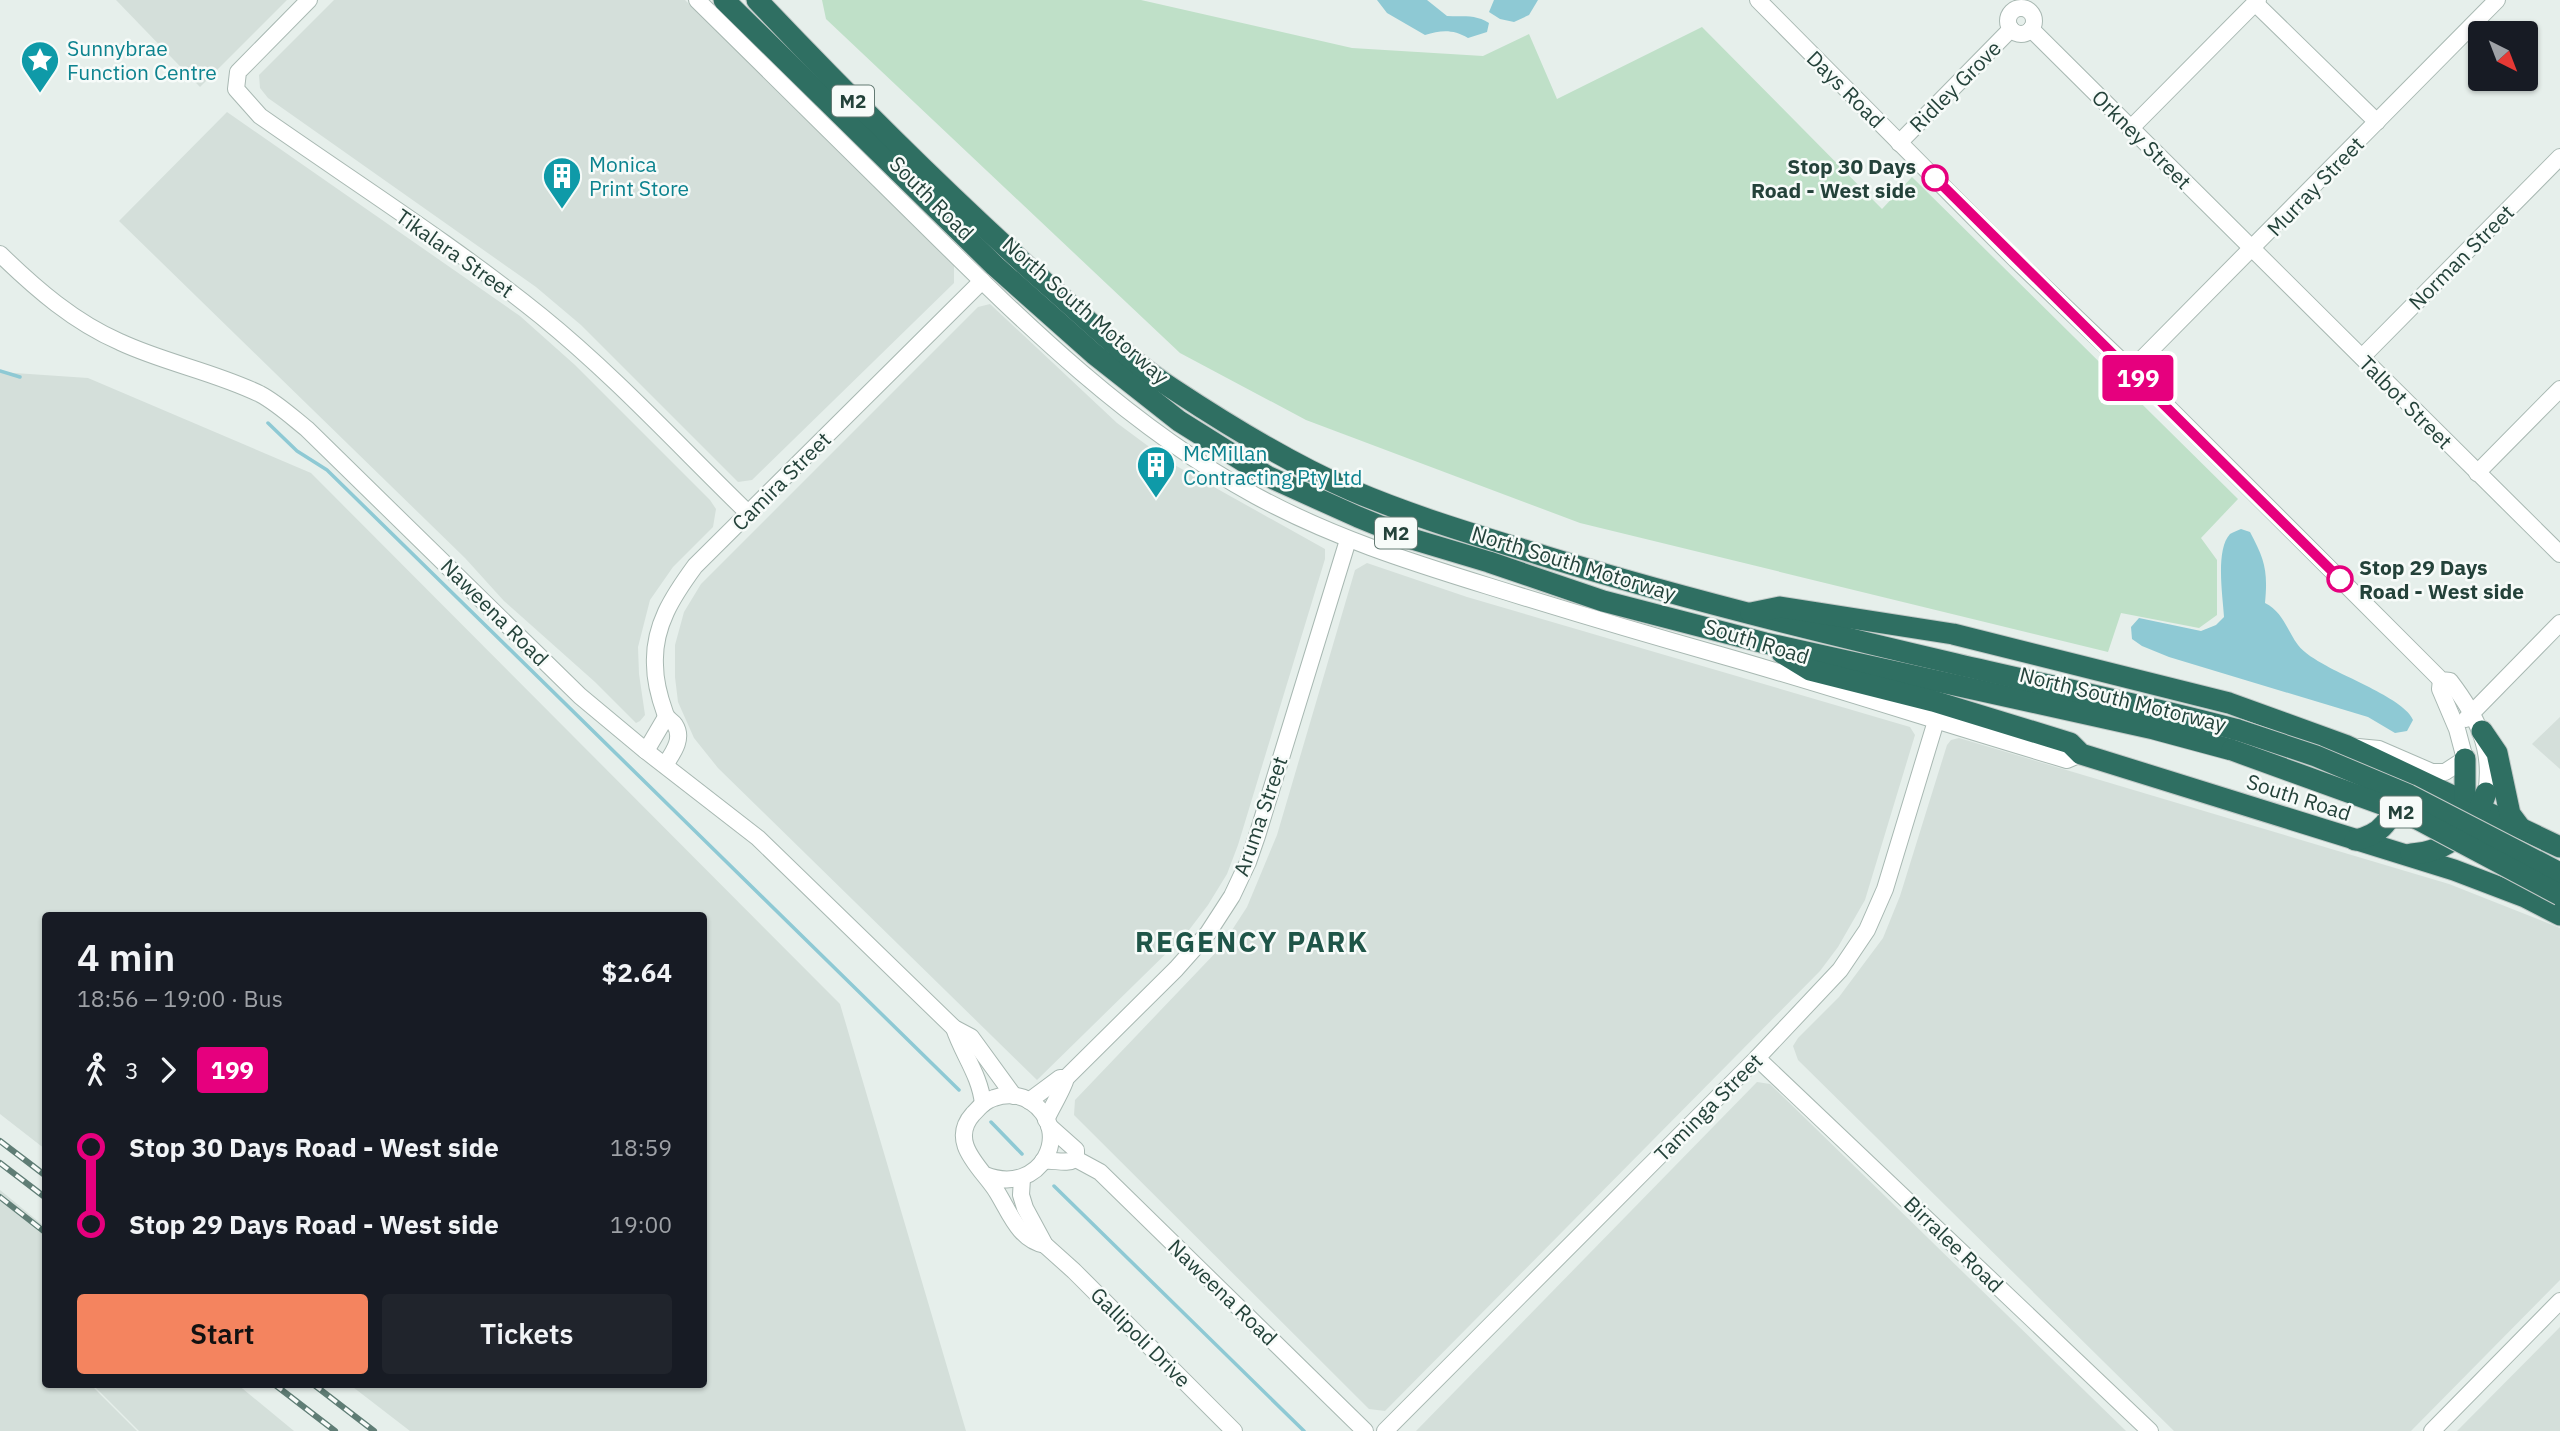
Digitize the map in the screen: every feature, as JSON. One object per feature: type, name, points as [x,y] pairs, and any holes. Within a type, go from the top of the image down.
[{"type":"highway","name":"North South Motorway","points":[[724,0],[995,265],[1094,354],[1179,421],[1256,469],[1412,539],[1602,601],[1765,643],[2154,729],[2235,740],[2316,756],[2409,795],[2560,873]]},
{"type":"highway","name":"North South Motorway","points":[[757,0],[872,121],[1007,250],[1105,335],[1168,387],[1248,436],[1349,489],[1429,521],[1745,614],[2158,709],[2406,813],[2555,906]]},
{"type":"highway","points":[[1745,614],[1780,607],[1953,634],[2209,698],[2345,745],[2381,763],[2478,801],[2560,847]]},
{"type":"highway","points":[[1765,643],[1810,670],[1933,702],[2070,743],[2081,754]]},
{"type":"highway","points":[[2477,722],[2497,753],[2510,814],[2519,826]]},
{"type":"highway","name":"South Road","points":[[2081,754],[2454,870],[2555,906]]},
{"type":"highway","points":[[2354,840],[2402,854],[2431,851],[2451,844],[2465,830],[2478,801],[2465,759]]},
{"type":"highway","points":[[2354,840],[2368,838],[2380,831],[2395,807],[2393,785],[2381,763]]},
{"type":"highway","points":[[2465,830],[2470,853],[2477,862],[2525,897]]},
{"type":"highway","points":[[2555,906],[2535,893],[2533,883],[2535,873],[2548,857],[2560,853]]},
{"type":"street","name":"Tikalara Street","points":[[309,0],[238,72],[236,89],[243,99],[260,116],[487,275],[542,317],[596,363],[748,513]]},
{"type":"street","name":"South Road","points":[[697,0],[982,281],[1081,372],[1161,435],[1255,495],[1348,540],[1611,625],[1738,660],[2067,760],[2081,754]]},
{"type":"street","name":"Days Road","points":[[1758,0],[2016,260],[2131,370],[2441,680],[2451,681],[2477,722],[2488,769],[2478,801]]},
{"type":"street","name":"Murray Street","points":[[2131,370],[2253,250],[2497,0]]},
{"type":"street","points":[[2130,129],[2257,2],[2377,122]]},
{"type":"street","points":[[2007,5],[2023,8],[2035,6],[2031,29],[2021,34],[2011,29],[2007,5]]},
{"type":"street","name":"Ridley Grove","points":[[1899,143],[2011,29]]},
{"type":"street","name":"Orkney Street","points":[[2031,29],[2253,250]]},
{"type":"street","name":"Norman Street","points":[[2362,358],[2560,157]]},
{"type":"street","name":"Talbot Street","points":[[2253,250],[2560,554]]},
{"type":"street","name":"Naweena Road","points":[[0,254],[28,282],[74,318],[120,343],[234,383],[284,410],[333,452],[580,696],[758,838],[954,1028],[971,1037],[1022,1098]]},
{"type":"street","name":"Camira Street","points":[[665,765],[675,749],[678,734],[675,725],[666,717],[655,667],[661,620],[675,593],[695,566],[982,281]]},
{"type":"street","points":[[2477,473],[2560,389]]},
{"type":"street","name":"Aruma Street","points":[[1047,1123],[1053,1102],[1066,1083],[1066,1078],[1176,969],[1208,933],[1232,895],[1248,863],[1348,540]]},
{"type":"street","points":[[2457,729],[2477,722],[2560,623]]},
{"type":"street","name":"Days Road","points":[[2441,680],[2440,689],[2457,729],[2465,759]]},
{"type":"street","points":[[646,751],[666,717]]},
{"type":"street","name":"Taminga Street","points":[[1385,1431],[1757,1058],[1840,970],[1867,930],[1885,889],[1936,721]]},
{"type":"street","points":[[2345,745],[2379,749],[2432,772],[2445,772],[2465,759]]},
{"type":"street","name":"Naweena Road","points":[[954,1028],[960,1048],[970,1060],[978,1080],[983,1104]]},
{"type":"street","name":"Birralee Road","points":[[1757,1058],[2151,1431]]},
{"type":"street","name":"Aruma Street","points":[[1022,1098],[1044,1092],[1060,1078],[1066,1078]]},
{"type":"street","points":[[1001,1096],[1022,1098],[1039,1109],[1047,1123],[1048,1150],[1037,1168],[1022,1178],[1010,1181],[997,1180],[975,1167],[968,1156],[965,1131],[969,1119],[983,1104],[1001,1096]]},
{"type":"street","name":"Naweena Road","points":[[1047,1123],[1076,1150],[1076,1159],[1100,1172],[1365,1431]]},
{"type":"street","points":[[1043,1161],[1068,1163],[1076,1159]]},
{"type":"street","name":"Gallipoli Drive","points":[[985,1175],[1016,1224],[1032,1242],[1045,1245]]},
{"type":"street","name":"Gallipoli Drive","points":[[1022,1178],[1021,1195],[1025,1208],[1045,1245],[1234,1431]]},
{"type":"street","points":[[2432,1431],[2560,1301]]},
{"type":"shaded area","points":[[116,0],[287,0],[200,87]]},
{"type":"shaded area","points":[[334,0],[685,0],[954,263],[954,283],[752,480],[738,482],[581,325],[536,287],[268,98],[260,88],[259,75]]},
{"type":"shaded area","points":[[227,112],[520,316],[575,365],[710,500],[716,509],[713,527],[673,567],[650,600],[638,647],[645,715],[640,721],[636,723],[595,682],[504,601],[465,558],[119,221]]},
{"type":"shaded area","points":[[990,304],[1117,423],[1171,463],[1325,549],[1325,559],[1227,874],[1186,934],[1037,1080],[718,768],[694,738],[678,702],[675,677],[675,645],[684,612],[701,584],[978,307]]},
{"type":"shaded area","points":[[0,372],[88,378],[311,473],[840,1004],[966,1431],[410,1431],[354,1388],[707,1388],[707,912],[42,912],[42,1147],[0,1114]]},
{"type":"shaded area","points":[[1367,563],[1467,597],[1910,727],[1915,735],[1865,900],[1838,947],[1820,971],[1385,1411],[1369,1409],[1074,1115],[1075,1100],[1221,947],[1247,907],[1277,835],[1355,570]]},
{"type":"shaded area","points":[[2560,717],[2560,769],[2532,744]]},
{"type":"shaded area","points":[[1959,738],[2449,884],[2560,928],[2560,1280],[2411,1431],[2174,1431],[1798,1060],[1793,1046],[1798,1038],[1839,997],[1883,938],[1900,896],[1947,745],[1951,740]]},
{"type":"shaded area","points":[[1757,1082],[1770,1084],[2126,1431],[1416,1431]]},
{"type":"shaded area","points":[[0,1190],[42,1225],[42,1388],[94,1388],[137,1431],[0,1431]]},
{"type":"shaded area","points":[[2560,1327],[2560,1431],[2457,1431]]},
{"type":"shaded area","points":[[96,1388],[242,1388],[294,1431],[139,1431]]},
{"type":"green space","points":[[822,0],[1141,0],[1352,48],[1483,56],[1529,34],[1557,99],[1702,27],[1882,209],[1912,177],[2238,499],[2201,538],[2217,560],[2217,615],[2199,628],[2121,613],[2108,652],[1580,523],[1306,420],[1180,353],[826,19]]},
{"type":"water","points":[[1377,0],[1427,0],[1447,16],[1469,16],[1484,20],[1489,23],[1487,32],[1468,38],[1447,31],[1425,35],[1387,13]]},
{"type":"water","points":[[1494,0],[1538,0],[1529,15],[1514,22],[1500,19],[1489,12]]},
{"type":"water","points":[[2241,529],[2250,532],[2262,558],[2266,574],[2265,603],[2280,616],[2298,645],[2318,661],[2373,689],[2408,712],[2413,720],[2407,731],[2395,733],[2368,717],[2169,657],[2132,639],[2131,627],[2139,618],[2201,631],[2216,625],[2224,617],[2221,574],[2223,551],[2230,534]]},
{"type":"waterway","points":[[0,371],[20,377]]},
{"type":"waterway","points":[[268,423],[297,451],[327,470],[959,1090]]},
{"type":"waterway","points":[[991,1122],[1022,1154]]},
{"type":"waterway","points":[[1054,1186],[1304,1431]]},
{"type":"railway","points":[[0,1141],[42,1173]]},
{"type":"railway","points":[[0,1163],[42,1195]]},
{"type":"railway","points":[[0,1197],[42,1230]]},
{"type":"railway","points":[[279,1388],[335,1431]]},
{"type":"railway","points":[[318,1388],[374,1431]]},
{"type":"bus line","name":"199","points":[[1935,178],[2340,579]]},
{"type":"place","name":"Sunnybrae Function Centre","points":[[40,94]]},
{"type":"place","name":"Stop 30 Days Road - West side","points":[[1935,178]]},
{"type":"place","name":"Monica Print Store","points":[[562,210]]},
{"type":"place","name":"McMillan Contracting Pty Ltd","points":[[1156,499]]},
{"type":"place","name":"Stop 29 Days Road - West side","points":[[2340,579]]},
{"type":"district","name":"REGENCY PARK","points":[[1252,941]]}]
